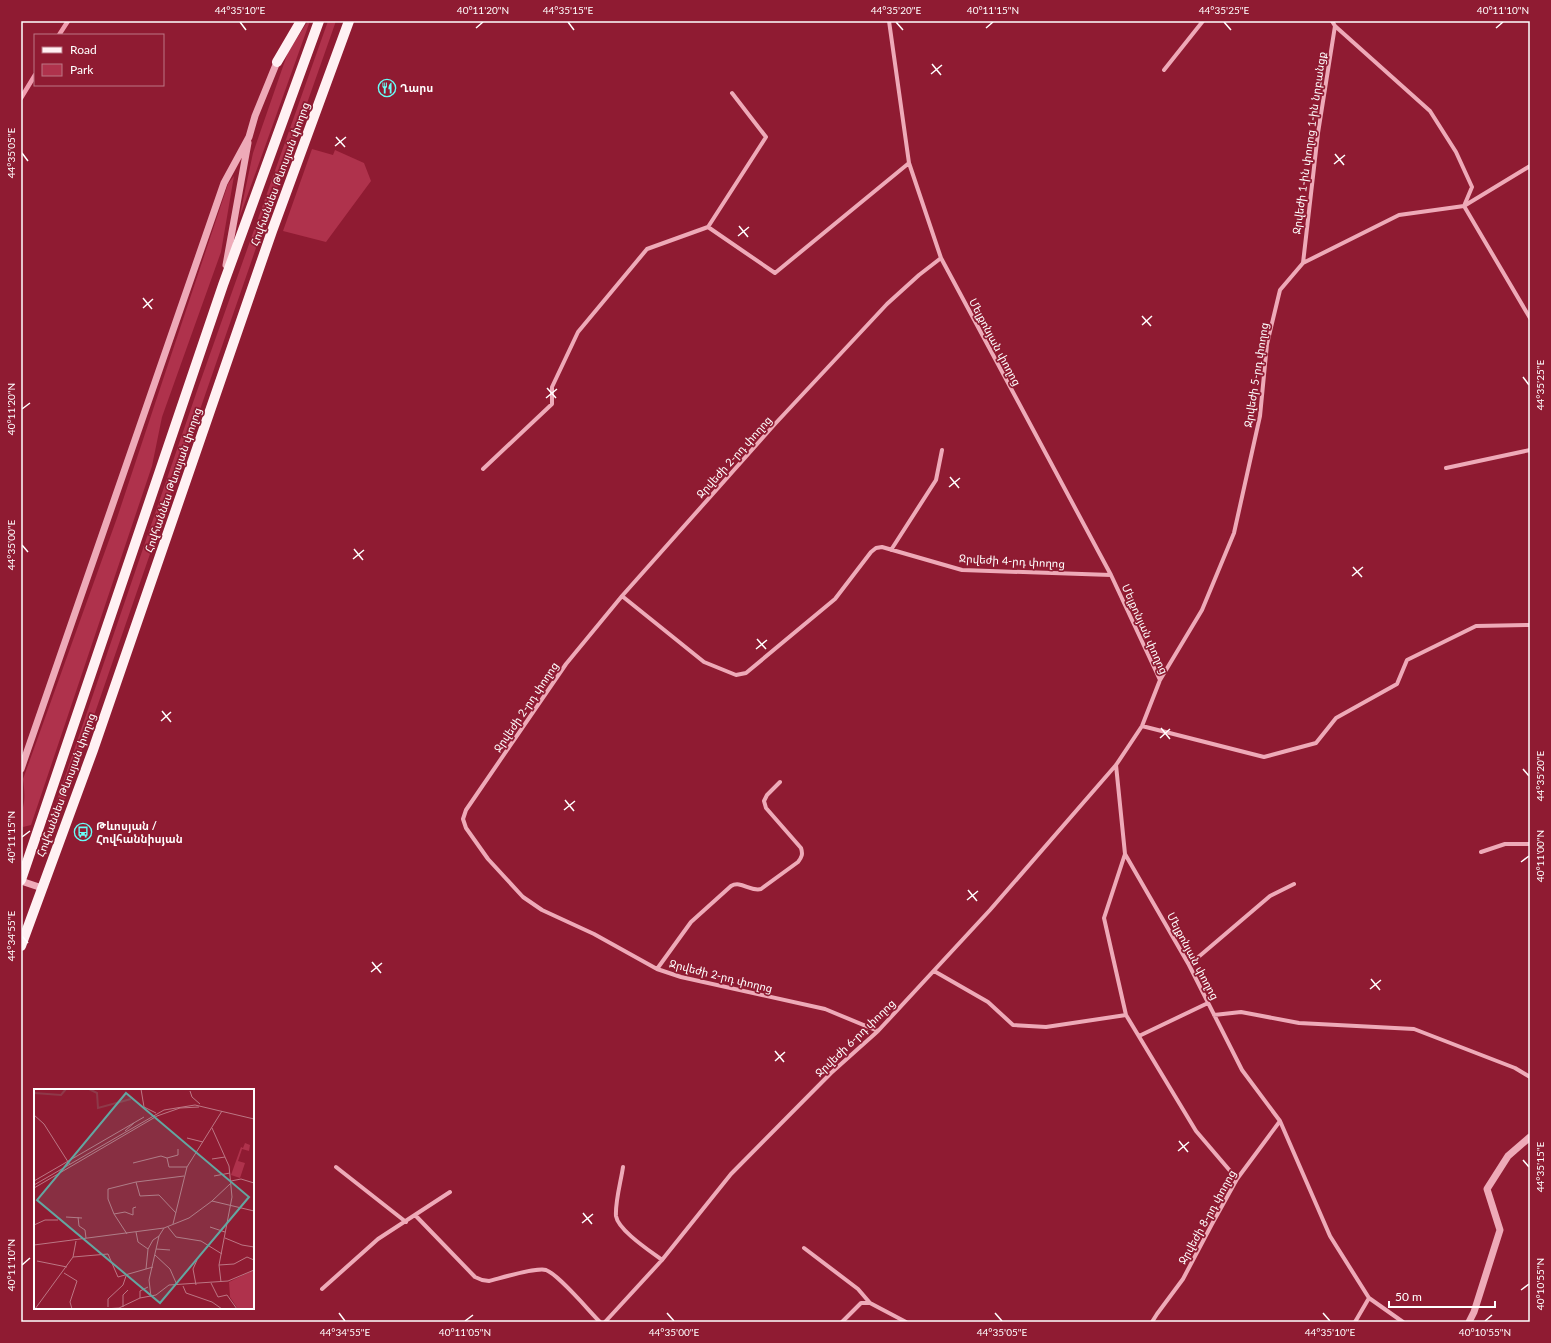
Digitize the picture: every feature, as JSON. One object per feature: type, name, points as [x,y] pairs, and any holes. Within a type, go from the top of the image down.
[{"type":"main road","points":[[277,62],[301,21]]},
{"type":"main road","name":"Հովհաննես Թևոսյան փողոց","points":[[21,880],[223,285],[319,21]]},
{"type":"main road","name":"Հովհաննես Թևոսյան փողոց","points":[[21,946],[93,750],[272,231],[349,21]]},
{"type":"street","name":"Մելքոնյան փողոց","points":[[889,21],[909,163],[940,258],[1110,575],[1160,680],[1142,726],[1116,765],[1125,854],[1189,966],[1242,1070],[1280,1121],[1330,1236],[1369,1298],[1403,1322]]},
{"type":"street","points":[[1164,70],[1203,21]]},
{"type":"street","points":[[1332,21],[1335,26],[1430,111],[1456,152],[1472,187],[1464,206],[1530,318]]},
{"type":"street","name":"Ջրվեժի 1-ին փողոց 1-ին նրբանցք","points":[[1303,262],[1318,133],[1335,26]]},
{"type":"street","points":[[223,285],[249,137],[255,116],[277,62]]},
{"type":"street","points":[[483,469],[552,404],[552,386],[578,332],[647,249],[708,227],[766,137],[732,93]]},
{"type":"street","points":[[21,769],[224,183],[249,137]]},
{"type":"street","points":[[708,227],[775,273],[909,163]]},
{"type":"street","name":"Ջրվեժի 5-րդ փողոց","points":[[1160,680],[1202,610],[1234,533],[1260,416],[1267,344],[1280,290],[1303,262],[1399,214],[1464,206],[1530,166]]},
{"type":"street","name":"Ջրվեժի 2-րդ փողոց","points":[[878,1031],[825,1009],[681,977],[657,969],[594,934],[542,910],[523,898],[488,859],[466,828],[463,819],[466,810],[566,664],[622,596],[769,431],[882,310],[918,275],[940,258]]},
{"type":"street","points":[[890,550],[936,480],[942,450]]},
{"type":"street","points":[[1446,468],[1530,450]]},
{"type":"street","name":"Ջրվեժի 4-րդ փողոց","points":[[622,596],[704,662],[736,675],[741,675],[746,673],[835,599],[871,552],[876,548],[882,547],[962,570],[1110,575]]},
{"type":"street","points":[[1142,726],[1264,757],[1316,742],[1336,718],[1397,684],[1407,660],[1476,626],[1530,625]]},
{"type":"street","name":"Ջրվեժի 6-րդ փողոց","points":[[605,1322],[662,1260],[732,1174],[831,1072],[878,1031],[990,910],[1116,765]]},
{"type":"street","points":[[657,969],[691,922],[731,886],[739,884],[754,890],[761,889],[798,862],[801,858],[802,852],[800,848],[766,808],[764,801],[767,795],[780,782]]},
{"type":"street","points":[[1481,852],[1506,844],[1530,844]]},
{"type":"street","points":[[1125,854],[1104,918],[1126,1015],[1196,1130],[1237,1179]]},
{"type":"street","points":[[21,880],[42,888]]},
{"type":"street","points":[[1189,966],[1270,896],[1294,884]]},
{"type":"street","points":[[934,971],[988,1002],[1014,1025],[1046,1027],[1126,1015]]},
{"type":"street","points":[[1139,1036],[1208,1003]]},
{"type":"street","points":[[1214,1016],[1241,1012],[1299,1023],[1414,1029],[1515,1068],[1530,1077]]},
{"type":"street","name":"Ջրվեժի 8-րդ փողոց","points":[[1152,1322],[1183,1279],[1237,1179],[1280,1121]]},
{"type":"street","points":[[1469,1322],[1474,1312],[1500,1230],[1487,1188],[1508,1156],[1530,1137]]},
{"type":"street","points":[[624,1166],[616,1217],[629,1235],[662,1260]]},
{"type":"street","points":[[336,1167],[406,1222]]},
{"type":"street","points":[[322,1289],[378,1240],[450,1192]]},
{"type":"street","points":[[415,1215],[475,1277],[489,1281],[534,1270],[546,1270],[556,1276],[600,1322]]},
{"type":"street","points":[[804,1248],[858,1289],[870,1303],[906,1322]]},
{"type":"street","points":[[1355,1322],[1369,1298]]},
{"type":"street","points":[[842,1322],[861,1303],[870,1303]]},
{"type":"green space","points":[[308,21],[310,21],[239,219],[253,153],[288,52]]},
{"type":"green space","points":[[328,21],[336,21],[53,834],[46,832],[198,388]]},
{"type":"green space","points":[[312,149],[333,155],[335,150],[364,163],[371,181],[326,242],[283,231]]},
{"type":"green space","points":[[234,176],[221,252],[162,417],[152,466],[31,825],[23,827],[21,818],[24,799],[23,779],[117,518],[228,184]]},
{"type":"waterway","points":[[60,34],[68,21]]},
{"type":"waterway","points":[[21,98],[34,77]]},
{"type":"place","name":"Ղարս","points":[[387,88]]},
{"type":"place","name":"Թևոսյան / Հովհաննիսյան","points":[[83,832]]}]
